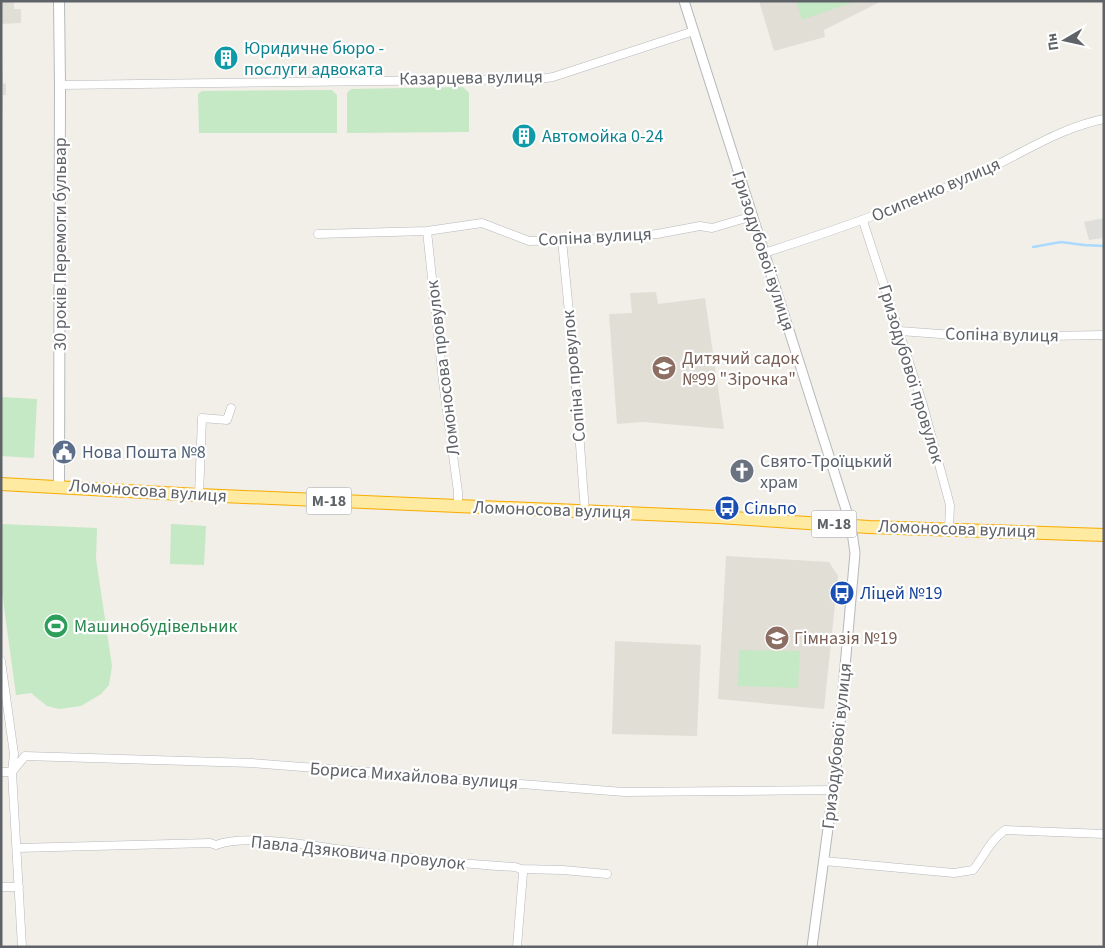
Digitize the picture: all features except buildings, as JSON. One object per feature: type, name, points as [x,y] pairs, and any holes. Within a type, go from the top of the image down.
[{"type":"highway","name":"Ломоносова вулиця","points":[[1,484],[199,495],[1104,535]]},
{"type":"main road","name":"30 років Перемоги бульвар","points":[[59,1],[59,486]]},
{"type":"street","name":"Гризодубової вулиця","points":[[684,1],[851,525],[855,553],[833,790],[812,947]]},
{"type":"street","name":"Казарцева вулиця","points":[[60,85],[540,79],[553,77],[694,32]]},
{"type":"street","name":"Осипенко вулиця","points":[[764,253],[863,221],[924,198],[966,180],[1083,123],[1104,119]]},
{"type":"street","name":"Сопіна вулиця","points":[[318,234],[427,231],[482,223],[529,241],[562,240],[657,234],[700,226],[712,228],[752,216]]},
{"type":"street","name":"Гризодубової провулок","points":[[863,221],[923,405],[950,505],[950,529]]},
{"type":"street","name":"Ломоносова провулок","points":[[427,231],[443,381],[458,492],[458,506]]},
{"type":"street","name":"Сопіна провулок","points":[[562,240],[574,364],[585,512]]},
{"type":"street","name":"Сопіна вулиця","points":[[900,331],[980,337],[1104,335]]},
{"type":"street","points":[[199,495],[202,418],[227,420],[231,408]]},
{"type":"street","points":[[1,662],[14,754],[12,772],[22,947]]},
{"type":"street","name":"Бориса Михайлова вулиця","points":[[12,772],[25,756],[252,763],[624,792],[833,790]]},
{"type":"street","points":[[1,772],[12,772]]},
{"type":"street","points":[[824,860],[954,873],[973,870],[993,839],[1005,830],[1104,834]]},
{"type":"street","name":"Павла Дзяковича провулок","points":[[16,848],[210,843],[216,845],[261,841],[521,869],[607,874]]},
{"type":"street","points":[[517,947],[523,873],[521,869]]},
{"type":"street","points":[[1,887],[19,887]]},
{"type":"shaded area","points":[[1,1],[14,1],[14,9],[21,9],[21,23],[1,24]]},
{"type":"shaded area","points":[[759,1],[882,1],[824,30],[825,37],[774,51]]},
{"type":"shaded area","points":[[1,35],[3,83],[6,84],[6,95],[3,95],[1,155]]},
{"type":"shaded area","points":[[1104,218],[1104,238],[1089,240],[1084,222]]},
{"type":"shaded area","name":"Дитячий садок №99 \"Зірочка\"","points":[[656,292],[658,304],[705,298],[724,429],[643,422],[617,424],[609,314],[632,313],[630,293]]},
{"type":"shaded area","name":"Гімназія №19","points":[[726,556],[829,562],[838,576],[824,709],[718,699]]},
{"type":"shaded area","points":[[615,641],[701,645],[697,736],[612,734]]},
{"type":"green space","points":[[796,1],[856,1],[802,20]]},
{"type":"green space","points":[[463,87],[469,93],[469,132],[347,133],[347,93],[351,89]]},
{"type":"green space","points":[[332,90],[337,95],[337,133],[199,133],[198,94],[202,91]]},
{"type":"green space","points":[[1,397],[37,399],[34,458],[1,456]]},
{"type":"green space","name":"Машинобудівельник","points":[[1,524],[97,528],[96,559],[112,666],[109,685],[101,694],[81,706],[59,709],[47,706],[31,693],[16,695],[1,585]]},
{"type":"green space","points":[[171,524],[206,526],[204,565],[170,564]]},
{"type":"green space","points":[[739,650],[800,651],[798,688],[738,686]]},
{"type":"waterway","points":[[1033,247],[1061,242],[1104,246]]},
{"type":"place","name":"Юридичне бюро - послуги адвоката","points":[[226,58]]},
{"type":"place","name":"Автомойка 0-24","points":[[524,136]]},
{"type":"place","name":"Дитячий садок №99 \"Зірочка\"","points":[[664,368]]},
{"type":"place","name":"Нова Пошта №8","points":[[64,452]]},
{"type":"place","name":"Свято-Троїцький храм","points":[[742,471]]},
{"type":"place","name":"Сільпо","points":[[727,508]]},
{"type":"place","name":"Ліцей №19","points":[[842,593]]},
{"type":"place","name":"Машинобудівельник","points":[[56,626]]},
{"type":"place","name":"Гімназія №19","points":[[777,638]]}]
